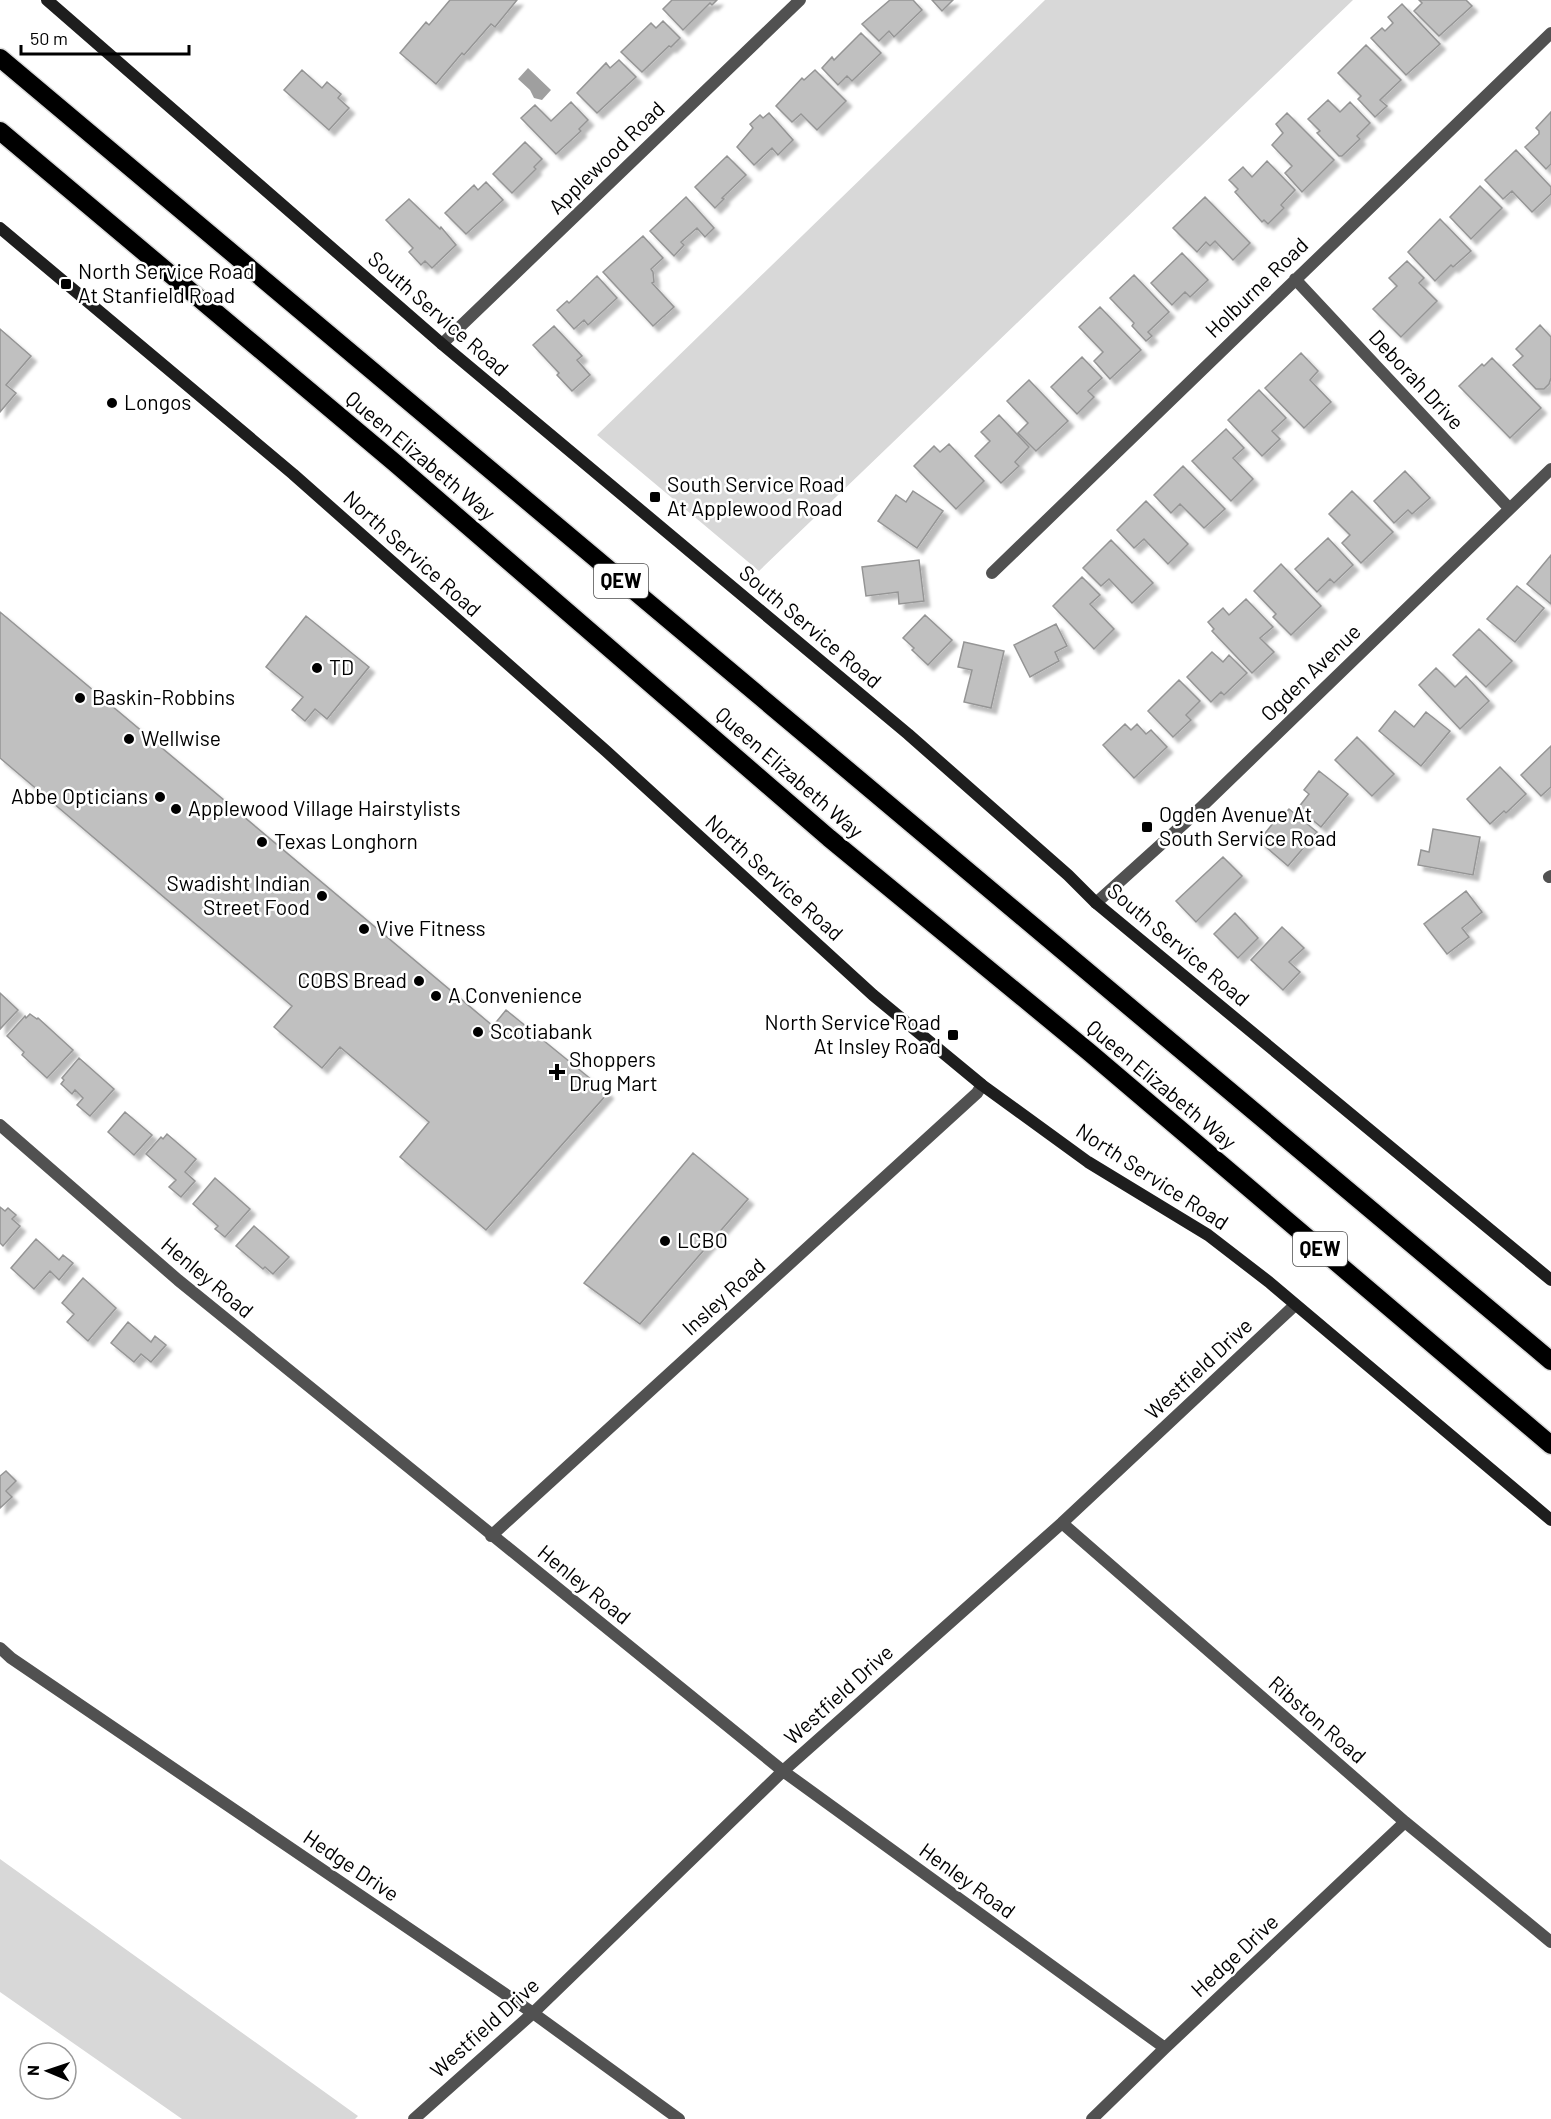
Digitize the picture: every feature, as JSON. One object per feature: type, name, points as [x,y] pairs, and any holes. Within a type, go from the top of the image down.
[{"type":"highway","name":"Queen Elizabeth Way","points":[[0,58],[1551,1361]]},
{"type":"highway","name":"Queen Elizabeth Way","points":[[0,131],[386,456],[829,838],[1089,1052],[1551,1445]]},
{"type":"main road","name":"South Service Road","points":[[47,0],[442,344],[908,734],[1068,875],[1096,903],[1551,1280]]},
{"type":"main road","name":"North Service Road","points":[[0,228],[293,474],[606,752],[873,995],[982,1085],[1088,1162],[1208,1235],[1269,1282],[1551,1520]]},
{"type":"street","name":"Applewood Road","points":[[442,344],[800,0]]},
{"type":"street","name":"Holburne Road","points":[[992,573],[1551,33]]},
{"type":"street","name":"Deborah Drive","points":[[1295,279],[1509,508]]},
{"type":"street","name":"Ogden Avenue","points":[[1096,903],[1188,820],[1551,469]]},
{"type":"street","name":"Insley Road","points":[[491,1536],[972,1097],[982,1085]]},
{"type":"street","name":"Henley Road","points":[[0,1125],[178,1280],[783,1771],[1165,2048]]},
{"type":"street","name":"Westfield Drive","points":[[414,2119],[533,2013],[783,1771],[1062,1523],[1295,1305]]},
{"type":"street","name":"Ribston Road","points":[[1062,1523],[1405,1822],[1551,1942]]},
{"type":"street","name":"Hedge Drive","points":[[0,1648],[11,1658],[533,2013],[679,2119]]},
{"type":"street","name":"Hedge Drive","points":[[1092,2119],[1405,1822]]},
{"type":"shaded area","points":[[1045,0],[1353,0],[759,571],[597,435]]},
{"type":"shaded area","points":[[528,68],[551,90],[542,100],[534,98],[530,90],[518,79]]},
{"type":"shaded area","points":[[0,1859],[358,2116],[355,2119],[182,2119],[78,2046],[78,2041],[70,2041],[0,1992]]},
{"type":"building","points":[[450,0],[517,0],[495,27],[491,24],[436,84],[400,53],[426,22],[429,25]]},
{"type":"building","points":[[672,0],[717,0],[712,5],[710,3],[683,30],[663,9]]},
{"type":"building","points":[[890,0],[913,0],[922,10],[894,37],[889,31],[879,41],[862,24]]},
{"type":"building","points":[[932,0],[953,0],[942,11]]},
{"type":"building","points":[[1419,0],[1466,0],[1472,6],[1439,36],[1414,11],[1422,3]]},
{"type":"building","points":[[1402,4],[1440,44],[1406,75],[1371,38],[1382,28],[1385,31],[1393,23],[1388,17]]},
{"type":"building","points":[[663,21],[680,38],[642,72],[621,52],[651,23],[656,28]]},
{"type":"building","points":[[861,33],[881,53],[852,81],[847,76],[838,85],[822,68],[832,57],[834,60]]},
{"type":"building","points":[[1366,45],[1401,80],[1380,100],[1387,106],[1375,117],[1358,99],[1361,96],[1338,73]]},
{"type":"building","points":[[619,60],[636,77],[597,113],[577,93],[606,63],[610,68]]},
{"type":"building","points":[[302,70],[322,88],[327,82],[341,94],[338,98],[349,108],[329,130],[284,90]]},
{"type":"building","points":[[815,70],[846,101],[817,130],[801,114],[792,122],[776,106],[802,78],[804,80]]},
{"type":"building","points":[[1328,100],[1340,112],[1350,102],[1370,123],[1357,136],[1360,139],[1342,156],[1339,156],[1317,133],[1320,131],[1308,119]]},
{"type":"building","points":[[571,102],[588,120],[579,129],[581,131],[556,154],[521,118],[535,105],[551,121]]},
{"type":"building","points":[[1551,112],[1551,164],[1546,169],[1525,147],[1539,134],[1536,128]]},
{"type":"building","points":[[769,113],[793,140],[778,155],[772,148],[754,165],[737,147],[753,128],[750,124],[760,115],[763,118]]},
{"type":"building","points":[[1287,113],[1334,160],[1302,192],[1285,173],[1292,166],[1272,145],[1283,133],[1276,124]]},
{"type":"building","points":[[525,142],[542,159],[534,167],[536,169],[512,193],[493,174]]},
{"type":"building","points":[[1516,150],[1551,187],[1551,194],[1532,212],[1512,191],[1503,199],[1485,180]]},
{"type":"building","points":[[727,156],[746,175],[715,208],[695,187]]},
{"type":"building","points":[[1267,161],[1295,190],[1281,205],[1284,208],[1268,224],[1264,220],[1262,222],[1235,192],[1238,189],[1229,180],[1243,167],[1252,177]]},
{"type":"building","points":[[486,182],[503,200],[466,234],[445,213],[474,185],[478,190]]},
{"type":"building","points":[[1480,186],[1502,208],[1471,239],[1450,217]]},
{"type":"building","points":[[686,197],[714,228],[705,237],[697,228],[681,242],[684,245],[674,256],[650,231]]},
{"type":"building","points":[[1205,197],[1250,243],[1233,260],[1215,241],[1210,246],[1206,242],[1197,252],[1173,228]]},
{"type":"building","points":[[409,199],[440,229],[441,227],[456,245],[432,268],[425,261],[421,265],[409,252],[413,248],[386,220]]},
{"type":"building","points":[[1440,219],[1471,251],[1453,267],[1451,265],[1435,281],[1408,252]]},
{"type":"building","points":[[643,236],[663,258],[651,269],[654,282],[652,283],[674,307],[653,326],[603,272]]},
{"type":"building","points":[[1182,253],[1208,280],[1190,297],[1185,292],[1172,305],[1151,283]]},
{"type":"building","points":[[1407,261],[1424,278],[1419,283],[1437,301],[1401,337],[1373,309],[1397,286],[1389,278]]},
{"type":"building","points":[[1134,275],[1169,312],[1148,332],[1152,336],[1146,341],[1132,326],[1134,323],[1110,298]]},
{"type":"building","points":[[597,276],[617,298],[588,325],[584,320],[574,329],[557,310],[567,301],[569,303]]},
{"type":"building","points":[[1100,307],[1141,350],[1110,379],[1094,361],[1103,352],[1079,327]]},
{"type":"building","points":[[1540,325],[1551,337],[1551,378],[1544,389],[1536,389],[1513,365],[1523,356],[1516,349]]},
{"type":"building","points":[[554,326],[582,356],[577,360],[590,375],[572,391],[533,345]]},
{"type":"building","points":[[0,329],[31,356],[6,385],[16,393],[0,412]]},
{"type":"building","points":[[1301,353],[1318,371],[1310,380],[1331,402],[1304,428],[1265,388]]},
{"type":"building","points":[[1082,357],[1102,378],[1088,391],[1094,397],[1077,414],[1051,387]]},
{"type":"building","points":[[1492,358],[1541,408],[1510,438],[1459,386],[1482,364],[1484,366]]},
{"type":"building","points":[[1029,380],[1068,421],[1036,451],[1018,433],[1028,423],[1007,401]]},
{"type":"building","points":[[1259,390],[1286,418],[1272,431],[1280,439],[1262,456],[1228,420]]},
{"type":"building","points":[[999,415],[1029,447],[1015,462],[1019,466],[1001,483],[975,456],[990,441],[981,432]]},
{"type":"building","points":[[1226,429],[1244,448],[1233,458],[1253,479],[1231,501],[1192,461]]},
{"type":"building","points":[[949,444],[984,481],[956,509],[914,466],[934,446],[940,452]]},
{"type":"building","points":[[1183,466],[1225,509],[1204,528],[1180,504],[1171,513],[1154,495]]},
{"type":"building","points":[[1405,471],[1430,498],[1412,514],[1408,510],[1394,523],[1374,501]]},
{"type":"building","points":[[913,491],[943,511],[917,548],[878,521],[896,495],[906,502]]},
{"type":"building","points":[[1352,491],[1393,532],[1361,563],[1342,543],[1350,535],[1329,514]]},
{"type":"building","points":[[1146,501],[1188,544],[1168,564],[1144,539],[1134,548],[1117,530]]},
{"type":"building","points":[[1328,538],[1353,565],[1334,583],[1330,579],[1317,592],[1295,569]]},
{"type":"building","points":[[1111,540],[1153,583],[1132,603],[1109,579],[1101,586],[1083,568]]},
{"type":"building","points":[[1551,555],[1551,604],[1527,584]]},
{"type":"building","points":[[919,560],[924,601],[899,604],[898,592],[866,596],[862,567]]},
{"type":"building","points":[[1281,564],[1321,606],[1291,635],[1273,617],[1276,614],[1254,591]]},
{"type":"building","points":[[1082,577],[1100,595],[1090,604],[1114,629],[1094,649],[1053,606]]},
{"type":"building","points":[[1517,586],[1544,608],[1515,642],[1487,619]]},
{"type":"building","points":[[1246,599],[1273,627],[1260,638],[1274,652],[1252,673],[1212,631],[1214,629],[1208,622],[1223,608],[1229,615]]},
{"type":"building","points":[[0,612],[493,1026],[506,1010],[608,1093],[486,1230],[400,1157],[429,1122],[340,1047],[322,1068],[274,1027],[292,1006],[0,758]]},
{"type":"building","points":[[925,615],[952,640],[928,665],[903,638]]},
{"type":"building","points":[[306,616],[369,667],[327,719],[315,709],[305,721],[292,710],[303,697],[266,667]]},
{"type":"building","points":[[1056,624],[1067,646],[1055,652],[1059,661],[1030,677],[1014,645]]},
{"type":"building","points":[[1479,629],[1512,661],[1486,687],[1453,655]]},
{"type":"building","points":[[964,642],[1004,651],[991,708],[964,702],[972,670],[958,667]]},
{"type":"building","points":[[1212,652],[1223,662],[1229,655],[1247,673],[1224,695],[1221,692],[1211,702],[1187,677]]},
{"type":"building","points":[[1436,668],[1455,687],[1466,676],[1489,701],[1460,729],[1419,685]]},
{"type":"building","points":[[1179,680],[1200,701],[1186,715],[1191,720],[1173,737],[1148,711]]},
{"type":"building","points":[[1395,711],[1414,727],[1426,712],[1450,731],[1421,766],[1379,731]]},
{"type":"building","points":[[1125,724],[1131,730],[1137,724],[1146,734],[1151,730],[1167,747],[1134,778],[1103,745]]},
{"type":"building","points":[[1357,737],[1394,774],[1372,796],[1335,760]]},
{"type":"building","points":[[1551,746],[1551,787],[1541,796],[1521,775]]},
{"type":"building","points":[[1500,767],[1526,794],[1490,824],[1467,799]]},
{"type":"building","points":[[1319,771],[1348,794],[1321,827],[1298,808],[1309,794],[1304,790]]},
{"type":"building","points":[[1289,809],[1317,832],[1288,866],[1259,841],[1274,822],[1276,823]]},
{"type":"building","points":[[1433,829],[1480,837],[1473,875],[1418,865],[1421,850],[1429,852]]},
{"type":"building","points":[[1223,857],[1242,876],[1196,922],[1176,901]]},
{"type":"building","points":[[1466,891],[1482,912],[1462,928],[1469,937],[1447,954],[1424,924]]},
{"type":"building","points":[[1235,913],[1258,938],[1238,958],[1214,934]]},
{"type":"building","points":[[1282,927],[1304,948],[1289,962],[1300,972],[1283,990],[1251,960]]},
{"type":"building","points":[[0,993],[18,1010],[0,1029]]},
{"type":"building","points":[[30,1014],[38,1018],[73,1050],[47,1078],[22,1055],[24,1052],[7,1036],[25,1016],[26,1018]]},
{"type":"building","points":[[79,1058],[114,1089],[90,1116],[77,1105],[83,1098],[75,1090],[72,1094],[61,1084],[64,1080],[62,1078]]},
{"type":"building","points":[[125,1112],[152,1135],[134,1155],[108,1132]]},
{"type":"building","points":[[167,1134],[196,1159],[185,1172],[195,1181],[181,1197],[169,1187],[176,1180],[146,1154],[161,1137],[163,1139]]},
{"type":"building","name":"LCBO","points":[[693,1153],[748,1199],[640,1324],[584,1283]]},
{"type":"building","points":[[215,1178],[250,1209],[225,1237],[215,1229],[218,1226],[193,1204]]},
{"type":"building","points":[[0,1207],[5,1211],[8,1208],[16,1215],[12,1219],[20,1226],[3,1246],[0,1243]]},
{"type":"building","points":[[254,1226],[289,1257],[273,1274],[265,1267],[263,1269],[236,1246]]},
{"type":"building","points":[[36,1239],[59,1260],[63,1255],[73,1263],[59,1280],[50,1271],[34,1289],[11,1268]]},
{"type":"building","points":[[83,1278],[116,1308],[88,1341],[67,1322],[74,1314],[62,1303]]},
{"type":"building","points":[[128,1322],[151,1342],[155,1336],[166,1345],[151,1362],[141,1354],[134,1362],[111,1343]]},
{"type":"building","points":[[6,1471],[16,1481],[6,1491],[12,1497],[0,1508],[0,1476]]},
{"type":"place","name":"North Service Road At Stanfield Road","points":[[66,284]]},
{"type":"place","name":"Longos","points":[[112,403]]},
{"type":"place","name":"South Service Road At Applewood Road","points":[[655,497]]},
{"type":"place","name":"TD","points":[[317,668]]},
{"type":"place","name":"Baskin-Robbins","points":[[80,698]]},
{"type":"place","name":"Wellwise","points":[[129,739]]},
{"type":"place","name":"Abbe Opticians","points":[[160,797]]},
{"type":"place","name":"Applewood Village Hairstylists","points":[[176,809]]},
{"type":"place","name":"Ogden Avenue At South Service Road","points":[[1147,827]]},
{"type":"place","name":"Texas Longhorn","points":[[262,842]]},
{"type":"place","name":"Swadisht Indian Street Food","points":[[322,896]]},
{"type":"place","name":"Vive Fitness","points":[[364,929]]},
{"type":"place","name":"COBS Bread","points":[[419,981]]},
{"type":"place","name":"A Convenience","points":[[436,996]]},
{"type":"place","name":"Scotiabank","points":[[478,1032]]},
{"type":"place","name":"North Service Road At Insley Road","points":[[953,1035]]},
{"type":"place","name":"Shoppers Drug Mart","points":[[557,1072]]},
{"type":"place","name":"LCBO","points":[[665,1241]]}]
